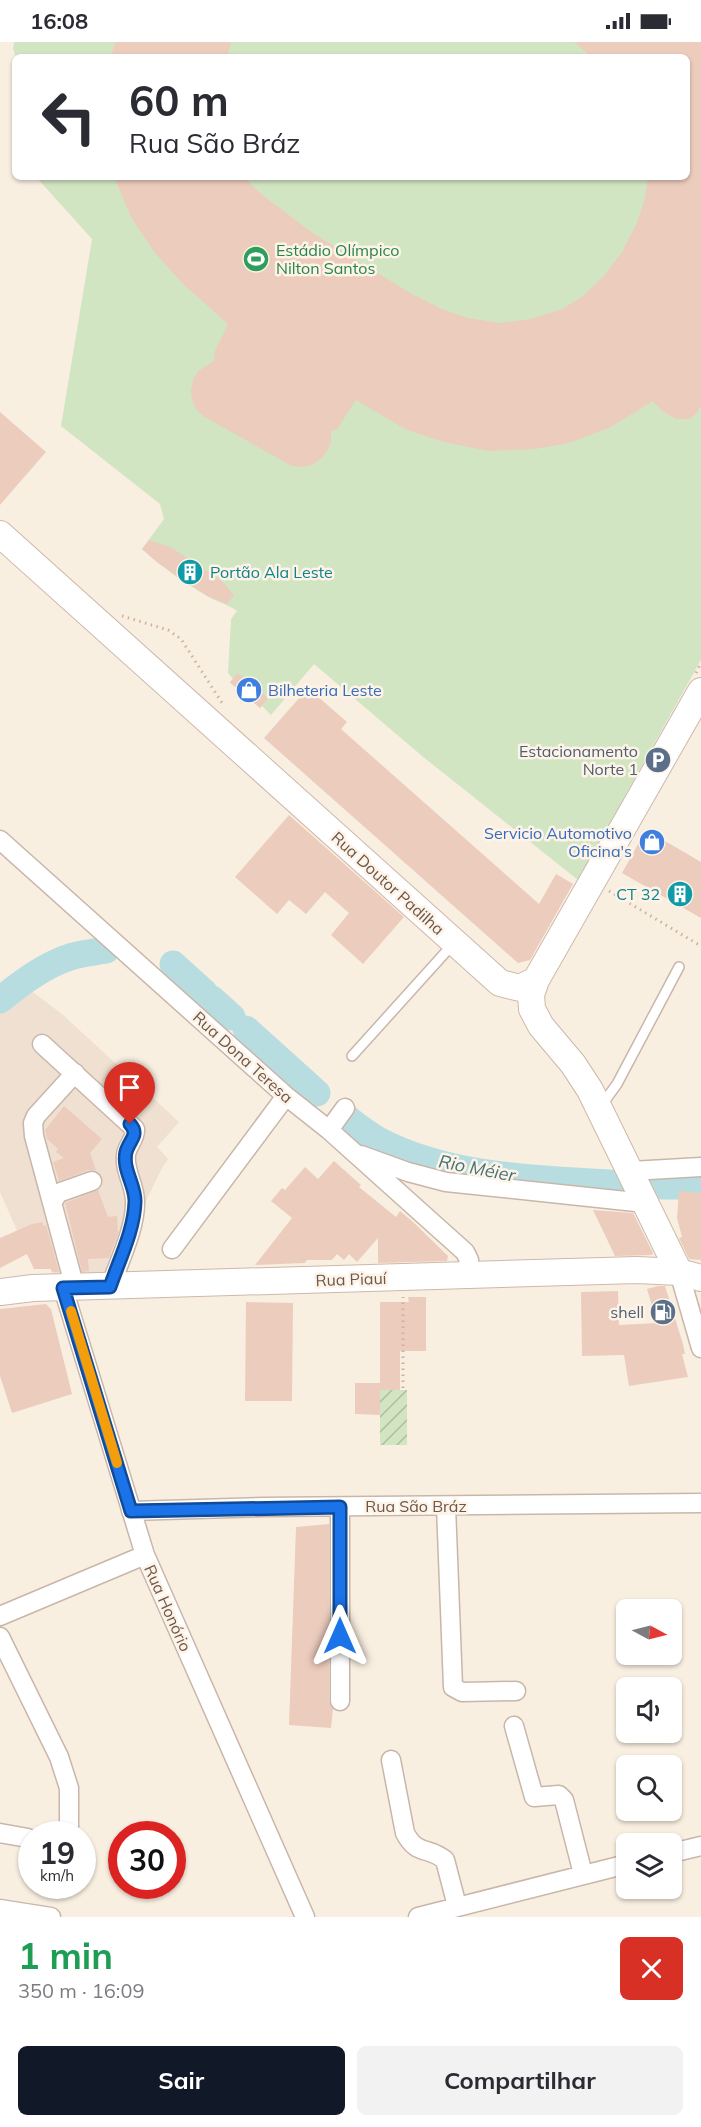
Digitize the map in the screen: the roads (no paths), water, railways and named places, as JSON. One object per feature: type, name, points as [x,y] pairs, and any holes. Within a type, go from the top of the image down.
[{"type":"street","name":"Rua Doutor Padilha","points":[[0,534],[500,983],[520,988],[536,980]]},
{"type":"street","points":[[698,682],[593,881],[536,980],[531,995],[532,1009],[590,1090],[645,1203],[690,1275],[701,1348]]},
{"type":"street","name":"Rua Dona Teresa","points":[[0,840],[286,1096],[337,1119],[354,1152],[465,1252],[469,1260],[468,1267],[458,1275]]},
{"type":"street","points":[[42,1044],[135,1129],[135,1135],[126,1153],[126,1167],[135,1200],[133,1222],[110,1287]]},
{"type":"street","name":"Rua Honório","points":[[75,1073],[36,1116],[33,1123],[69,1288],[145,1555],[305,1917]]},
{"type":"street","points":[[172,1249],[286,1096]]},
{"type":"street","points":[[354,1152],[408,1172],[446,1182],[645,1203]]},
{"type":"street","points":[[631,1171],[701,1167]]},
{"type":"street","points":[[52,1203],[58,1193],[92,1181]]},
{"type":"street","name":"Rua Piauí","points":[[0,1292],[33,1288],[637,1270],[690,1275]]},
{"type":"street","name":"Rua São Bráz","points":[[131,1511],[701,1503]]},
{"type":"street","points":[[446,1506],[453,1687],[462,1692],[516,1691]]},
{"type":"street","points":[[340,1507],[340,1701]]},
{"type":"street","points":[[0,1616],[145,1555]]},
{"type":"street","points":[[0,1637],[59,1757],[69,1788],[69,1821]]},
{"type":"street","points":[[514,1726],[534,1797],[559,1795],[564,1800],[583,1874]]},
{"type":"street","points":[[392,1760],[405,1833],[410,1843],[418,1849],[432,1852],[445,1860],[457,1906]]},
{"type":"street","points":[[0,1833],[18,1836]]},
{"type":"street","points":[[682,1851],[701,1846]]},
{"type":"street","points":[[418,1917],[616,1866]]},
{"type":"street","points":[[0,1909],[51,1917]]},
{"type":"lane","points":[[352,1056],[454,942]]},
{"type":"lane","points":[[599,1109],[617,1084],[679,967]]},
{"type":"waterway","name":"Rio Méier","points":[[0,1000],[53,964],[73,956],[106,950]]},
{"type":"waterway","name":"Rio Méier","points":[[173,964],[204,992]]},
{"type":"waterway","name":"Rio Méier","points":[[212,999],[232,1017]]},
{"type":"waterway","name":"Rio Méier","points":[[246,1029],[317,1093]]},
{"type":"waterway","name":"Rio Méier","points":[[344,1116],[378,1140],[406,1153],[436,1162],[528,1178],[621,1184]]},
{"type":"waterway","name":"Rio Méier","points":[[662,1186],[701,1186]]},
{"type":"place","name":"Estádio Olímpico Nilton Santos","points":[[256,259]]},
{"type":"place","name":"Portão Ala Leste","points":[[190,572]]},
{"type":"place","name":"Bilheteria Leste","points":[[249,690]]},
{"type":"place","name":"Estacionamento Norte 1","points":[[658,760]]},
{"type":"place","name":"Servicio Automotivo Oficina's","points":[[652,842]]},
{"type":"place","name":"CT 32","points":[[680,894]]},
{"type":"place","name":"shell","points":[[663,1312]]}]
